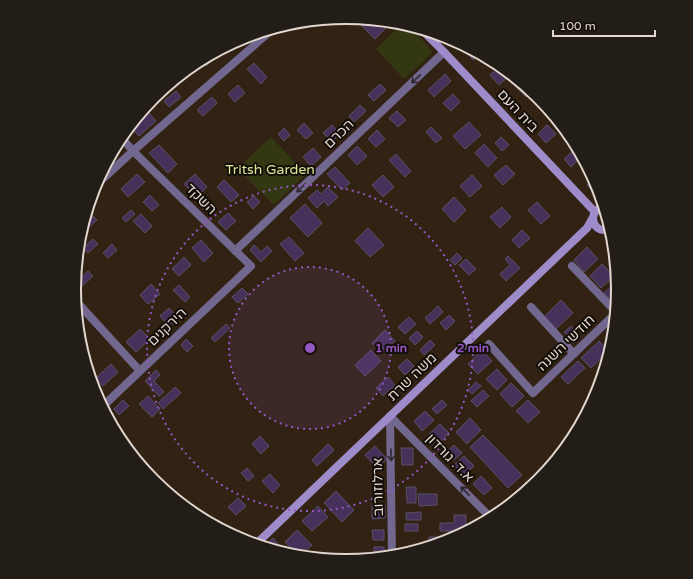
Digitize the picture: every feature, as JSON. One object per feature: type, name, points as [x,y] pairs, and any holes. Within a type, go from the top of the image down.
[{"type":"street","points":[[107,175],[263,37]]},
{"type":"street","name":"בית העם","points":[[429,37],[594,215],[595,226],[605,229]]},
{"type":"street","name":"הכרם","points":[[235,251],[444,52]]},
{"type":"street","name":"השקד","points":[[126,142],[251,266]]},
{"type":"street","points":[[594,215],[599,209]]},
{"type":"street","name":"משה שרת","points":[[260,541],[587,228],[594,215]]},
{"type":"street","points":[[587,228],[605,229]]},
{"type":"street","name":"הירקנים","points":[[106,403],[251,266]]},
{"type":"street","points":[[572,266],[611,306]]},
{"type":"street","points":[[531,307],[574,354]]},
{"type":"street","points":[[82,308],[140,371]]},
{"type":"street","name":"חודשי השנה","points":[[489,344],[533,393],[610,319]]},
{"type":"street","name":"א.ד. גורדון","points":[[390,416],[487,514]]},
{"type":"street","name":"ארלוזורוב","points":[[390,416],[392,551]]},
{"type":"green space","points":[[397,29],[416,33],[433,52],[404,79],[376,49]]},
{"type":"green space","name":"Tritsh Garden","points":[[271,137],[306,174],[274,205],[237,169]]},
{"type":"building","points":[[361,25],[387,27],[375,39]]},
{"type":"building","points":[[470,54],[475,58],[473,60]]},
{"type":"building","points":[[254,63],[267,77],[261,84],[247,69]]},
{"type":"building","points":[[495,70],[507,78],[499,85],[490,75]]},
{"type":"building","points":[[445,74],[451,81],[434,97],[428,90]]},
{"type":"building","points":[[380,84],[386,90],[374,101],[368,95]]},
{"type":"building","points":[[238,85],[245,93],[235,102],[228,94]]},
{"type":"building","points":[[518,87],[528,96],[526,97],[517,88]]},
{"type":"building","points":[[176,91],[181,97],[169,107],[164,101]]},
{"type":"building","points":[[453,94],[460,102],[451,111],[443,103]]},
{"type":"building","points":[[212,97],[217,103],[203,116],[197,110]]},
{"type":"building","points":[[360,105],[366,111],[354,122],[349,116]]},
{"type":"building","points":[[397,111],[406,120],[398,127],[389,118]]},
{"type":"building","points":[[149,113],[156,121],[139,136],[134,131]]},
{"type":"building","points":[[469,122],[481,135],[465,149],[453,136]]},
{"type":"building","points":[[304,123],[313,133],[306,139],[297,130]]},
{"type":"building","points":[[332,125],[340,134],[332,142],[323,133]]},
{"type":"building","points":[[547,125],[556,134],[546,143],[538,134]]},
{"type":"building","points":[[431,127],[442,138],[436,143],[426,132]]},
{"type":"building","points":[[284,128],[290,135],[284,141],[278,134]]},
{"type":"building","points":[[377,130],[385,139],[376,147],[368,139]]},
{"type":"building","points":[[501,137],[509,145],[502,151],[495,143]]},
{"type":"building","points":[[484,144],[497,158],[488,167],[475,153]]},
{"type":"building","points":[[159,145],[177,164],[168,173],[149,153]]},
{"type":"building","points":[[357,146],[367,156],[357,165],[348,155]]},
{"type":"building","points":[[313,148],[321,157],[311,166],[303,157]]},
{"type":"building","points":[[573,151],[578,160],[571,167],[564,159]]},
{"type":"building","points":[[396,154],[411,171],[405,177],[389,160]]},
{"type":"building","points":[[506,165],[515,174],[503,185],[494,175]]},
{"type":"building","points":[[335,167],[350,183],[342,190],[327,174]]},
{"type":"building","points":[[137,174],[145,182],[128,197],[121,189]]},
{"type":"building","points":[[195,174],[207,187],[197,197],[184,184]]},
{"type":"building","points":[[383,175],[394,187],[383,197],[372,185]]},
{"type":"building","points":[[472,175],[482,186],[470,197],[460,186]]},
{"type":"building","points":[[224,180],[239,195],[231,202],[217,187]]},
{"type":"building","points":[[590,182],[594,192],[587,185]]},
{"type":"building","points":[[328,187],[338,197],[328,206],[324,201],[317,208],[308,198],[317,190],[321,194]]},
{"type":"building","points":[[150,195],[159,205],[152,211],[143,202]]},
{"type":"building","points":[[254,196],[260,202],[253,209],[247,202]]},
{"type":"building","points":[[454,197],[466,210],[454,222],[442,209]]},
{"type":"building","points":[[537,202],[550,216],[541,224],[528,210]]},
{"type":"building","points":[[305,204],[322,223],[308,237],[290,218]]},
{"type":"building","points":[[502,207],[511,217],[500,228],[490,217]]},
{"type":"building","points":[[131,210],[135,214],[126,222],[122,218]]},
{"type":"building","points":[[228,213],[236,221],[226,230],[218,222]]},
{"type":"building","points":[[141,214],[152,226],[145,233],[133,221]]},
{"type":"building","points":[[92,215],[97,220],[88,228],[90,221]]},
{"type":"building","points":[[368,228],[384,245],[370,257],[355,241]]},
{"type":"building","points":[[522,230],[530,238],[519,248],[512,240]]},
{"type":"building","points":[[289,237],[304,253],[295,261],[280,244]]},
{"type":"building","points":[[93,239],[98,244],[88,253],[84,249],[84,247]]},
{"type":"building","points":[[201,240],[213,253],[204,262],[192,248]]},
{"type":"building","points":[[112,244],[117,250],[108,258],[103,253]]},
{"type":"building","points":[[254,245],[261,252],[267,246],[272,251],[261,262],[250,250]]},
{"type":"building","points":[[587,247],[598,259],[584,272],[574,260]]},
{"type":"building","points":[[457,253],[462,258],[455,265],[450,260]]},
{"type":"building","points":[[508,256],[520,268],[506,281],[500,274],[510,265],[505,259]]},
{"type":"building","points":[[184,257],[191,265],[179,276],[172,269]]},
{"type":"building","points":[[466,259],[476,269],[469,275],[459,265]]},
{"type":"building","points":[[602,264],[611,273],[611,278],[601,288],[590,276]]},
{"type":"building","points":[[88,271],[93,276],[81,287],[82,277]]},
{"type":"building","points":[[151,284],[160,294],[148,304],[140,295]]},
{"type":"building","points":[[179,285],[190,297],[185,302],[173,290]]},
{"type":"building","points":[[612,286],[611,301],[604,293]]},
{"type":"building","points":[[242,288],[248,294],[238,303],[232,297]]},
{"type":"building","points":[[561,300],[573,313],[556,329],[544,317]]},
{"type":"building","points":[[438,306],[443,312],[430,324],[425,318]]},
{"type":"building","points":[[169,308],[178,318],[169,326],[160,316]]},
{"type":"building","points":[[449,315],[455,321],[446,330],[440,323]]},
{"type":"building","points":[[409,317],[416,324],[405,334],[398,327]]},
{"type":"building","points":[[226,324],[230,328],[215,342],[211,338]]},
{"type":"building","points":[[571,326],[580,335],[573,342],[564,332]]},
{"type":"building","points":[[140,329],[150,339],[136,352],[126,342]]},
{"type":"building","points":[[385,330],[395,341],[381,353],[372,343]]},
{"type":"building","points":[[417,331],[423,337],[415,345],[409,338]]},
{"type":"building","points":[[186,339],[193,346],[187,352],[181,345]]},
{"type":"building","points":[[430,340],[435,345],[424,355],[420,350]]},
{"type":"building","points":[[599,341],[605,347],[603,356],[591,368],[581,358]]},
{"type":"building","points":[[371,350],[381,361],[365,376],[355,365]]},
{"type":"building","points":[[482,350],[492,361],[478,374],[468,364]]},
{"type":"building","points":[[407,359],[414,366],[405,375],[398,367]]},
{"type":"building","points":[[578,361],[585,368],[568,384],[561,377]]},
{"type":"building","points":[[111,364],[118,372],[103,386],[96,378]]},
{"type":"building","points":[[497,369],[507,380],[497,390],[486,379]]},
{"type":"building","points":[[156,370],[160,375],[154,381],[164,392],[159,396],[145,381]]},
{"type":"building","points":[[388,377],[395,385],[383,396],[376,388]]},
{"type":"building","points":[[476,382],[481,386],[472,394],[468,390]]},
{"type":"building","points":[[511,383],[524,396],[512,407],[500,394]]},
{"type":"building","points":[[175,387],[181,393],[163,409],[158,403]]},
{"type":"building","points":[[483,390],[489,396],[477,407],[471,401]]},
{"type":"building","points":[[148,396],[160,409],[152,417],[139,404]]},
{"type":"building","points":[[123,400],[129,406],[119,415],[114,409]]},
{"type":"building","points":[[442,400],[447,405],[437,414],[432,409]]},
{"type":"building","points":[[528,400],[540,412],[528,423],[516,411]]},
{"type":"building","points":[[425,411],[434,420],[422,431],[414,421]]},
{"type":"building","points":[[470,418],[481,430],[467,444],[456,432]]},
{"type":"building","points":[[440,424],[449,433],[438,444],[429,434]]},
{"type":"building","points":[[483,435],[522,475],[508,488],[470,447]]},
{"type":"building","points":[[260,436],[269,446],[261,454],[252,444]]},
{"type":"building","points":[[328,444],[334,450],[317,466],[312,460]]},
{"type":"building","points":[[454,445],[462,453],[454,460],[447,452]]},
{"type":"building","points":[[375,446],[387,459],[377,468],[365,455]]},
{"type":"building","points":[[401,448],[413,448],[413,465],[402,465]]},
{"type":"building","points":[[464,456],[474,466],[464,476],[454,465]]},
{"type":"building","points":[[247,468],[254,476],[248,481],[241,473]]},
{"type":"building","points":[[270,474],[280,485],[273,493],[262,481]]},
{"type":"building","points":[[481,476],[492,488],[484,495],[473,484]]},
{"type":"building","points":[[527,481],[528,482],[513,496],[512,495]]},
{"type":"building","points":[[406,487],[416,487],[416,503],[407,503]]},
{"type":"building","points":[[336,491],[354,510],[342,522],[324,503]]},
{"type":"building","points":[[418,494],[437,494],[437,505],[419,506]]},
{"type":"building","points":[[238,498],[246,506],[236,515],[228,507]]},
{"type":"building","points":[[372,505],[385,505],[385,518],[372,519]]},
{"type":"building","points":[[318,506],[328,517],[312,531],[302,521]]},
{"type":"building","points":[[421,512],[421,520],[406,520],[406,513]]},
{"type":"building","points":[[454,515],[466,515],[466,527],[457,531],[440,531],[440,523],[454,523]]},
{"type":"building","points":[[405,524],[418,524],[418,531],[405,531]]},
{"type":"building","points":[[297,530],[312,545],[305,552],[292,549],[285,542]]},
{"type":"building","points":[[372,530],[384,530],[384,540],[373,540]]},
{"type":"building","points":[[429,537],[443,537],[432,541],[429,542]]},
{"type":"building","points":[[273,538],[280,547],[278,546],[268,543]]},
{"type":"building","points":[[374,547],[384,547],[385,552],[374,553]]}]
